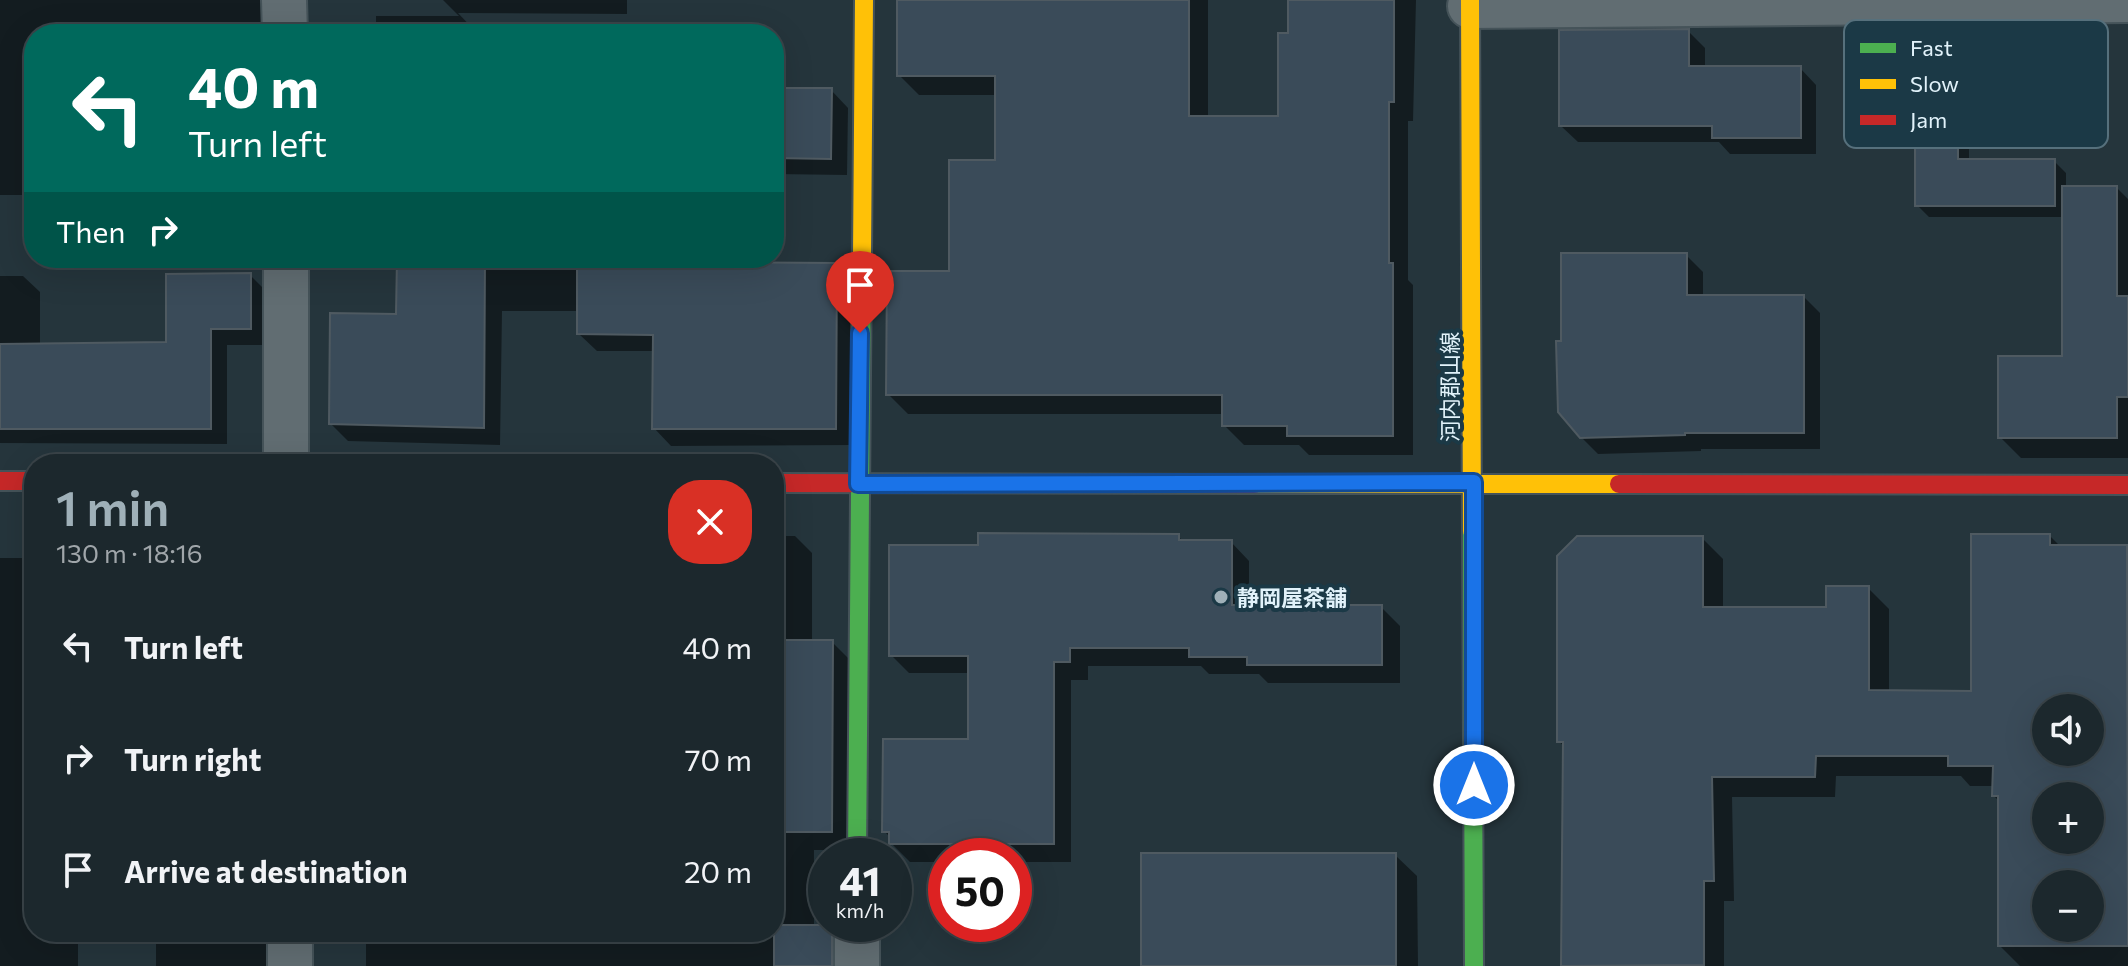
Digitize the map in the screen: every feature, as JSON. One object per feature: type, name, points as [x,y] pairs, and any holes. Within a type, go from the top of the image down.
[{"type":"street","points":[[284,0],[285,24]]},
{"type":"street","points":[[857,838],[864,0]]},
{"type":"street","points":[[1470,3],[2128,0]]},
{"type":"street","name":"河内郡山線","points":[[1470,3],[1474,966]]},
{"type":"street","points":[[286,268],[286,454]]},
{"type":"street","points":[[0,481],[24,481]]},
{"type":"street","points":[[784,483],[2128,485]]},
{"type":"street","points":[[290,942],[290,966]]},
{"type":"street","points":[[857,942],[857,966]]},
{"type":"building","points":[[897,0],[1189,0],[1189,116],[1278,116],[1278,33],[1288,33],[1288,0],[1394,0],[1394,102],[1389,102],[1393,436],[1287,436],[1287,426],[1222,426],[1222,395],[886,395],[887,271],[949,271],[949,160],[995,160],[995,76],[897,76]]},
{"type":"building","points":[[1689,29],[1689,66],[1801,66],[1801,138],[1712,138],[1712,126],[1559,126],[1559,30]]},
{"type":"building","points":[[784,88],[832,88],[831,159],[784,158]]},
{"type":"building","points":[[1915,148],[1958,148],[1958,159],[2055,159],[2055,206],[1915,206]]},
{"type":"building","points":[[2062,186],[2117,186],[2117,296],[2128,296],[2128,397],[2117,397],[2117,438],[1998,438],[1998,356],[2062,356]]},
{"type":"building","points":[[1561,253],[1687,253],[1687,295],[1804,295],[1804,433],[1685,433],[1580,438],[1558,412],[1556,341],[1561,341]]},
{"type":"building","points":[[784,263],[837,263],[836,429],[652,429],[653,335],[577,334],[577,268],[784,268]]},
{"type":"building","points":[[397,268],[485,268],[484,428],[329,424],[330,313],[396,314]]},
{"type":"building","points":[[251,273],[251,329],[211,329],[211,429],[0,429],[0,344],[166,342],[166,274]]},
{"type":"building","points":[[978,533],[1179,534],[1179,540],[1232,540],[1232,605],[1382,605],[1382,665],[1247,665],[1247,657],[1189,657],[1189,648],[1070,648],[1070,662],[1054,662],[1054,844],[1032,844],[1032,838],[928,838],[928,844],[912,844],[912,838],[889,838],[889,832],[882,832],[883,739],[968,739],[968,656],[889,656],[889,545],[978,545]]},
{"type":"building","points":[[1971,534],[2050,534],[2050,545],[2127,545],[2128,946],[1998,946],[1998,796],[1992,796],[1993,766],[1948,766],[1948,756],[1816,756],[1815,777],[1712,777],[1714,881],[1704,881],[1704,965],[1561,966],[1563,742],[1557,742],[1557,556],[1577,536],[1703,536],[1703,607],[1826,607],[1826,586],[1869,586],[1869,690],[1971,691]]},
{"type":"building","points":[[784,640],[833,640],[832,832],[784,832]]},
{"type":"building","points":[[1141,853],[1396,853],[1396,966],[1141,966]]},
{"type":"building","points":[[784,925],[808,925],[808,942],[832,942],[832,966],[774,966],[774,942],[784,942]]},
{"type":"traffic: fast","points":[[857,838],[862,256]]},
{"type":"traffic: fast","points":[[1472,531],[1474,966]]},
{"type":"traffic: slow","points":[[862,256],[864,0]]},
{"type":"traffic: slow","points":[[1470,0],[1472,531]]},
{"type":"traffic: slow","points":[[1254,484],[1619,484]]},
{"type":"traffic: jam","points":[[0,481],[24,481]]},
{"type":"traffic: jam","points":[[784,483],[1254,484]]},
{"type":"traffic: jam","points":[[1619,484],[2128,485]]},
{"type":"place","name":"静岡屋茶舗","points":[[1221,597]]},
{"type":"route","points":[[860,333],[858,484],[1474,482],[1474,785]]}]
